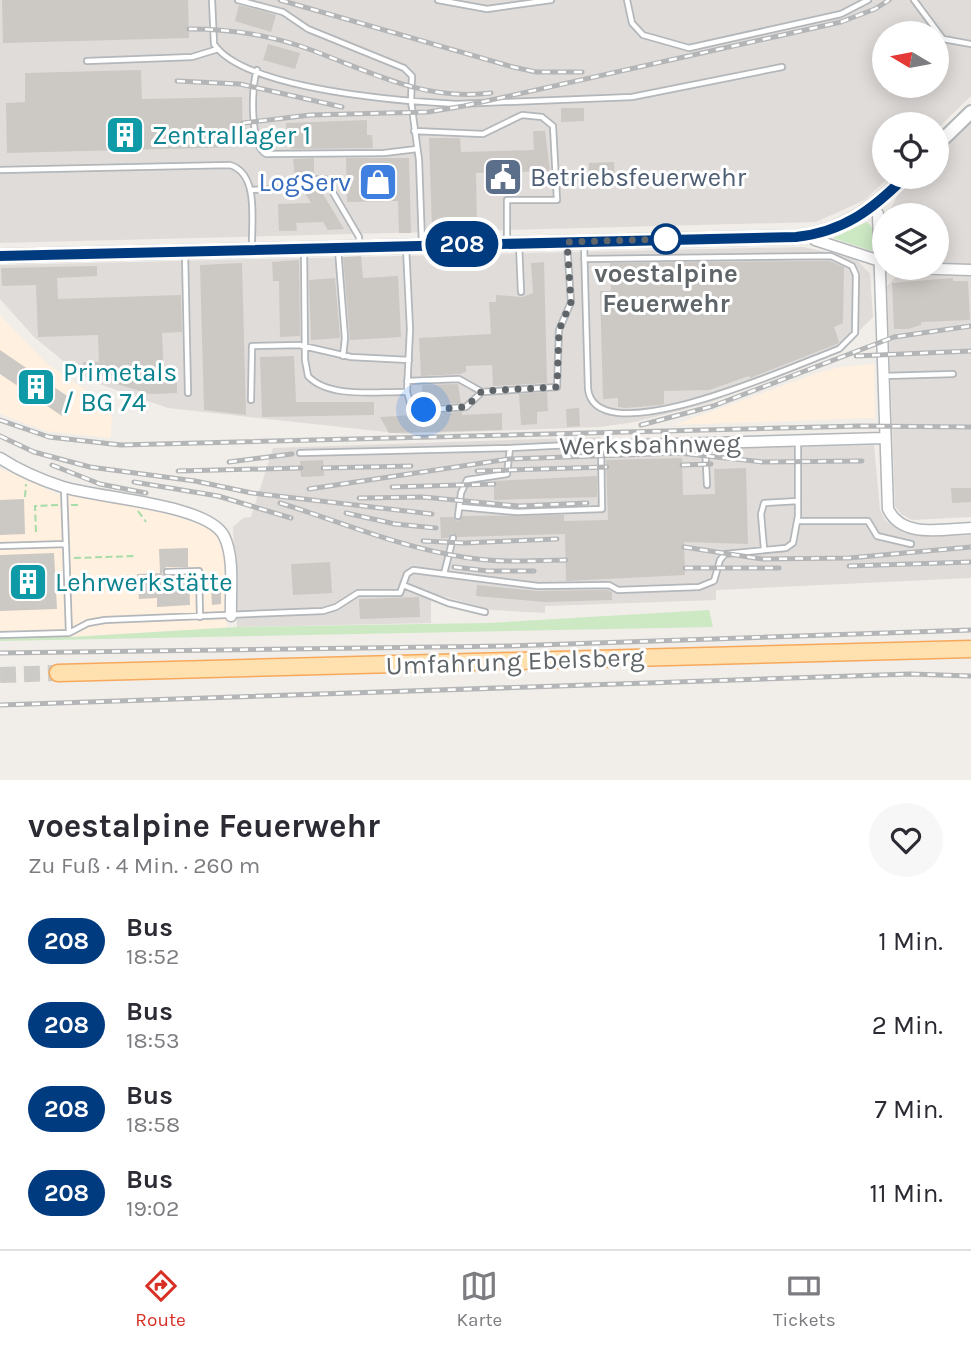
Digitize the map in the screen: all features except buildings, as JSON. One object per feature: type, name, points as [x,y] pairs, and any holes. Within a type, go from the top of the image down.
[{"type":"main road","name":"Umfahrung Ebelsberg","points":[[58,673],[971,649]]},
{"type":"street","points":[[949,133],[971,112]]},
{"type":"street","points":[[877,203],[892,189]]},
{"type":"street","points":[[0,256],[813,235],[845,225],[872,208]]},
{"type":"street","points":[[813,235],[816,240],[872,259]]},
{"type":"street","points":[[949,269],[971,270]]},
{"type":"street","points":[[882,280],[886,499],[896,522],[923,530],[971,528]]},
{"type":"street","name":"Werksbahnweg","points":[[601,446],[884,438]]},
{"type":"street","points":[[0,458],[25,473],[64,488],[173,510],[211,522],[220,529],[228,548],[231,616]]},
{"type":"lane","points":[[212,0],[212,37],[218,49],[257,70],[315,89],[411,101],[456,104],[624,98],[782,67]]},
{"type":"lane","points":[[238,0],[283,12],[308,29],[404,68],[412,76],[411,101],[417,149],[422,245]]},
{"type":"lane","points":[[438,0],[487,9],[551,0]]},
{"type":"lane","points":[[626,0],[632,23],[643,36],[689,48],[841,14],[868,0]]},
{"type":"lane","points":[[914,0],[943,39],[971,44]]},
{"type":"lane","points":[[87,61],[192,57],[218,49]]},
{"type":"lane","points":[[257,70],[253,86],[256,141],[267,154],[391,153],[417,149]]},
{"type":"lane","points":[[414,131],[450,130],[483,134],[522,115],[542,117],[553,126],[557,200],[507,200],[521,292]]},
{"type":"lane","points":[[0,170],[230,164],[246,175],[250,190],[252,249]]},
{"type":"lane","points":[[250,190],[279,189],[299,180],[325,179],[359,237],[359,247]]},
{"type":"lane","points":[[584,241],[584,259],[589,397],[592,402],[611,412],[637,415],[680,406],[839,349],[855,333],[856,275],[852,266],[831,256],[584,259]]},
{"type":"lane","points":[[407,381],[459,379],[482,391],[557,387],[559,330],[571,302],[567,242]]},
{"type":"lane","points":[[406,246],[409,360],[407,392],[411,405],[424,410],[466,407],[482,391]]},
{"type":"lane","points":[[338,247],[345,338],[343,356]]},
{"type":"lane","points":[[304,248],[308,376],[323,387],[407,392]]},
{"type":"lane","points":[[184,251],[188,393]]},
{"type":"lane","points":[[251,400],[252,346],[307,346],[343,356],[409,360]]},
{"type":"lane","points":[[883,376],[953,374]]},
{"type":"lane","points":[[0,635],[69,633],[88,623],[105,620],[323,611],[336,607],[358,593],[400,593],[409,572],[413,570],[538,586],[609,585],[618,590],[699,587],[713,581],[719,559],[725,554],[786,548],[793,543],[798,522],[798,440]]},
{"type":"lane","points":[[705,443],[707,485]]},
{"type":"lane","points":[[461,507],[517,512],[602,509],[601,446]]},
{"type":"lane","name":"Werksbahnweg","points":[[300,453],[601,446]]},
{"type":"lane","points":[[458,516],[461,493],[467,480],[507,474],[510,448]]},
{"type":"lane","points":[[64,488],[69,633]]},
{"type":"lane","points":[[764,549],[761,514],[764,503],[799,501]]},
{"type":"lane","points":[[798,522],[868,522],[877,536],[911,544]]},
{"type":"lane","points":[[444,574],[453,538]]},
{"type":"lane","points":[[0,546],[66,544]]},
{"type":"lane","points":[[167,572],[199,571],[200,617]]},
{"type":"lane","points":[[403,585],[447,603],[485,612]]},
{"type":"path","points":[[26,480],[26,497]]},
{"type":"path","points":[[36,532],[35,506],[81,505]]},
{"type":"path","points":[[66,558],[136,556]]},
{"type":"shaded area","points":[[0,0],[971,0],[971,96],[949,117],[949,112],[872,112],[872,189],[876,189],[865,200],[816,222],[0,243]]},
{"type":"shaded area","points":[[971,121],[971,265],[949,265],[949,203],[894,203],[903,189],[949,189],[949,143]]},
{"type":"shaded area","points":[[803,247],[855,258],[870,274],[873,317],[839,351],[709,403],[635,422],[600,427],[405,434],[168,408],[94,382],[78,373],[34,337],[0,299],[0,265]]},
{"type":"shaded area","points":[[971,275],[971,517],[912,520],[901,514],[895,506],[887,286],[893,280],[949,280],[949,276]]},
{"type":"shaded area","points":[[0,315],[46,363],[112,408],[111,438],[46,431],[0,414]]},
{"type":"shaded area","points":[[874,364],[875,418],[674,425],[815,374],[841,367]]},
{"type":"shaded area","points":[[600,437],[612,451],[874,445],[880,510],[886,521],[904,533],[919,536],[971,535],[971,578],[716,590],[716,600],[545,606],[545,613],[492,610],[431,593],[431,623],[237,627],[233,527],[243,518],[251,517],[273,448]]},
{"type":"shaded area","points":[[0,468],[57,494],[71,494],[164,513],[209,527],[221,539],[224,547],[227,628],[71,637],[0,637]]},
{"type":"green space","points":[[867,222],[872,228],[872,251],[833,238]]},
{"type":"green space","points":[[709,610],[713,627],[0,641],[0,637],[71,637],[237,627],[488,623]]},
{"type":"tunnel","points":[[0,675],[58,673]]},
{"type":"railway","points":[[280,0],[513,67],[536,72],[582,72]]},
{"type":"railway","points":[[243,123],[310,115],[428,112],[464,106],[841,22],[875,9],[889,0]]},
{"type":"railway","points":[[189,29],[232,31],[273,38],[416,88],[440,93],[491,93]]},
{"type":"railway","points":[[177,81],[240,84],[342,107]]},
{"type":"railway","points":[[641,425],[713,406],[894,337],[971,326]]},
{"type":"railway","points":[[856,356],[971,351]]},
{"type":"railway","points":[[0,420],[49,437],[121,445],[860,426],[971,427]]},
{"type":"railway","points":[[0,436],[34,452],[90,467],[195,481],[252,493],[432,514]]},
{"type":"railway","points":[[309,489],[509,459],[679,453],[763,462],[862,461]]},
{"type":"railway","points":[[229,462],[292,454]]},
{"type":"railway","points":[[682,465],[711,464]]},
{"type":"railway","points":[[52,465],[100,484],[146,493]]},
{"type":"railway","points":[[323,468],[411,466]]},
{"type":"railway","points":[[477,471],[607,467]]},
{"type":"railway","points":[[178,471],[301,468]]},
{"type":"railway","points":[[134,482],[218,496],[291,518]]},
{"type":"railway","points":[[392,487],[494,484]]},
{"type":"railway","points":[[359,498],[423,497],[519,506],[587,503]]},
{"type":"railway","points":[[280,503],[393,541],[439,553],[489,560],[566,560]]},
{"type":"railway","points":[[346,513],[395,524],[436,528]]},
{"type":"railway","points":[[423,541],[464,543],[557,539]]},
{"type":"railway","points":[[684,547],[762,559],[849,558],[971,547]]},
{"type":"railway","points":[[849,566],[971,562]]},
{"type":"railway","points":[[454,567],[488,571],[534,571]]},
{"type":"railway","points":[[685,568],[779,568]]},
{"type":"railway","points":[[0,653],[507,646],[971,630]]},
{"type":"railway","points":[[0,705],[910,674],[971,676]]},
{"type":"bus line","name":"208","points":[[0,256],[796,237],[813,235],[845,225],[873,207],[892,189]]},
{"type":"place","name":"Zentrallager 1","points":[[125,135]]},
{"type":"place","name":"Betriebsfeuerwehr","points":[[503,177]]},
{"type":"place","name":"LogServ","points":[[378,182]]},
{"type":"place","name":"voestalpine Feuerwehr","points":[[666,239]]},
{"type":"place","name":"Primetals / BG 74","points":[[36,387]]},
{"type":"place","name":"Lehrwerkstätte","points":[[28,582]]},
{"type":"route","points":[[424,410],[466,407],[482,391],[557,387],[559,330],[571,302],[567,242],[666,239]]}]
